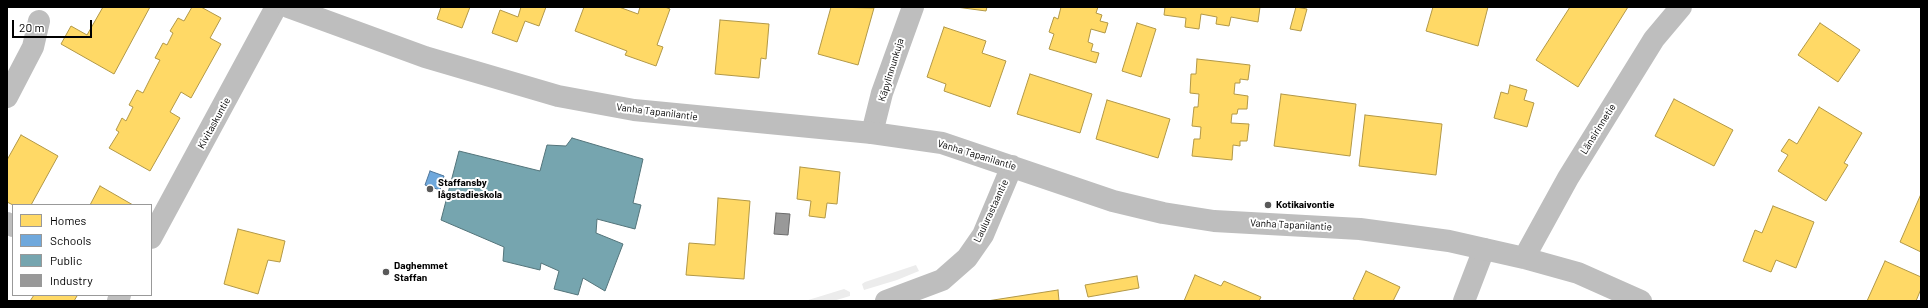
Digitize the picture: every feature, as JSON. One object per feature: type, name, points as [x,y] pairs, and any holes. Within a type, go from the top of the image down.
[{"type":"street","name":"Kivitaskuntie","points":[[152,236],[276,7]]},
{"type":"street","name":"Vanha Tapanilantie","points":[[288,7],[425,57],[558,96],[634,110],[872,133],[942,143],[1113,201],[1163,213],[1214,220],[1360,229],[1449,241],[1524,258],[1578,273],[1641,301]]},
{"type":"street","name":"Käpylinnunkuja","points":[[872,133],[882,93],[913,7]]},
{"type":"street","name":"Länsirinnetie","points":[[1524,258],[1568,178],[1654,39],[1681,7]]},
{"type":"street","points":[[7,96],[33,47],[39,20]]},
{"type":"street","name":"Laulurastaantie","points":[[892,300],[942,280],[967,258],[982,235],[1012,166]]},
{"type":"street","points":[[1464,301],[1484,249]]},
{"type":"shaded area","points":[[916,265],[919,271],[897,280],[864,290],[862,284],[865,282]]},
{"type":"shaded area","points":[[844,289],[850,292],[850,296],[833,301],[805,301]]},
{"type":"building: Homes","points":[[103,7],[150,7],[114,74],[61,44],[71,26],[87,35]]},
{"type":"building: Homes","points":[[192,7],[201,7],[221,18],[210,38],[221,44],[191,98],[181,92],[170,112],[180,118],[150,171],[109,148],[119,132],[116,130],[122,118],[126,121],[133,107],[129,105],[137,90],[143,93],[160,60],[155,58],[163,43],[167,45],[173,33],[170,31],[178,18],[184,21]]},
{"type":"building: Homes","points":[[441,7],[470,7],[462,28],[437,19]]},
{"type":"building: Homes","points":[[521,7],[546,7],[539,26],[525,21],[517,42],[492,33],[500,10],[518,17]]},
{"type":"building: Homes","points":[[584,7],[619,7],[638,14],[640,7],[665,7],[670,9],[657,45],[663,47],[656,66],[625,55],[627,51],[575,31]]},
{"type":"building: Homes","points":[[831,7],[874,8],[858,65],[818,54]]},
{"type":"building: Homes","points":[[956,7],[987,7],[986,11]]},
{"type":"building: Homes","points":[[1061,7],[1098,7],[1096,13],[1102,15],[1100,21],[1108,23],[1105,33],[1091,29],[1088,42],[1093,44],[1091,51],[1099,53],[1096,63],[1049,49],[1054,34],[1049,32],[1054,17],[1058,19]]},
{"type":"building: Homes","points":[[1165,7],[1260,7],[1258,22],[1231,17],[1229,26],[1216,24],[1217,17],[1201,14],[1199,29],[1185,27],[1186,18],[1164,15]]},
{"type":"building: Homes","points":[[1296,7],[1307,9],[1301,31],[1290,29]]},
{"type":"building: Homes","points":[[1433,7],[1488,7],[1478,46],[1426,31]]},
{"type":"building: Homes","points":[[1570,7],[1628,7],[1578,87],[1536,60]]},
{"type":"building: Homes","points":[[720,20],[769,24],[766,59],[761,58],[759,78],[715,74]]},
{"type":"building: Homes","points":[[1137,23],[1156,29],[1141,77],[1122,71]]},
{"type":"building: Homes","points":[[1820,23],[1860,50],[1838,82],[1798,55]]},
{"type":"building: Homes","points":[[944,27],[986,41],[982,53],[1006,61],[990,107],[944,91],[946,84],[927,77]]},
{"type":"building: Homes","points":[[1197,59],[1250,65],[1248,80],[1240,79],[1240,83],[1235,83],[1234,94],[1248,96],[1247,109],[1238,109],[1237,114],[1232,114],[1231,123],[1249,124],[1247,141],[1240,141],[1240,146],[1233,145],[1232,160],[1192,156],[1194,139],[1200,139],[1201,127],[1192,126],[1194,107],[1198,107],[1199,94],[1190,93],[1191,74],[1196,74]]},
{"type":"building: Homes","points":[[1030,74],[1092,94],[1080,133],[1017,114]]},
{"type":"building: Homes","points":[[1510,85],[1527,90],[1524,100],[1534,103],[1527,127],[1494,118],[1501,92],[1508,94]]},
{"type":"building: Homes","points":[[1281,94],[1356,104],[1350,156],[1274,146]]},
{"type":"building: Homes","points":[[1674,99],[1733,130],[1714,166],[1655,136]]},
{"type":"building: Homes","points":[[1107,100],[1170,119],[1158,158],[1096,139]]},
{"type":"building: Homes","points":[[1819,107],[1862,133],[1844,163],[1848,165],[1826,201],[1778,171],[1788,155],[1781,151],[1789,139],[1797,144]]},
{"type":"building: Homes","points":[[1365,115],[1442,124],[1436,175],[1359,166]]},
{"type":"building: Homes","points":[[21,135],[58,156],[32,204],[12,204],[7,202],[7,160]]},
{"type":"building: Homes","points":[[800,167],[840,172],[837,204],[827,203],[825,218],[809,216],[811,201],[797,199]]},
{"type":"building: Homes","points":[[100,186],[131,204],[91,204]]},
{"type":"building: Homes","points":[[1921,194],[1921,252],[1900,242]]},
{"type":"building: Homes","points":[[718,198],[750,201],[744,279],[686,275],[689,243],[715,245]]},
{"type":"building: Homes","points":[[1773,206],[1814,222],[1796,268],[1776,260],[1771,272],[1743,261],[1755,230],[1762,233]]},
{"type":"building: Homes","points":[[238,229],[285,241],[280,262],[268,260],[258,294],[224,284]]},
{"type":"building: Homes","points":[[1885,261],[1921,277],[1921,289],[1916,301],[1867,301]]},
{"type":"building: Homes","points":[[1366,271],[1400,287],[1393,301],[1357,301],[1353,299]]},
{"type":"building: Homes","points":[[1195,275],[1221,286],[1224,281],[1261,297],[1259,301],[1184,301]]},
{"type":"building: Homes","points":[[1137,276],[1139,288],[1088,297],[1085,285]]},
{"type":"building: Homes","points":[[1058,290],[1059,301],[987,301]]},
{"type":"building: Homes","points":[[33,296],[77,296],[74,301],[30,301]]},
{"type":"building: Schools","points":[[430,171],[444,176],[440,190],[425,185]]},
{"type":"building: Public","points":[[572,138],[643,159],[633,203],[641,205],[635,229],[597,219],[596,233],[623,244],[605,291],[583,278],[578,295],[554,289],[559,271],[541,263],[540,270],[503,261],[504,247],[441,220],[459,151],[540,171],[547,145],[566,146]]},
{"type":"building: Industry","points":[[776,213],[790,214],[788,235],[774,234]]},
{"type":"place","name":"Staffansby lågstadieskola","points":[[430,189]]},
{"type":"place","name":"Kotikaivontie","points":[[1268,205]]},
{"type":"place","name":"Daghemmet Staffan","points":[[386,272]]}]
